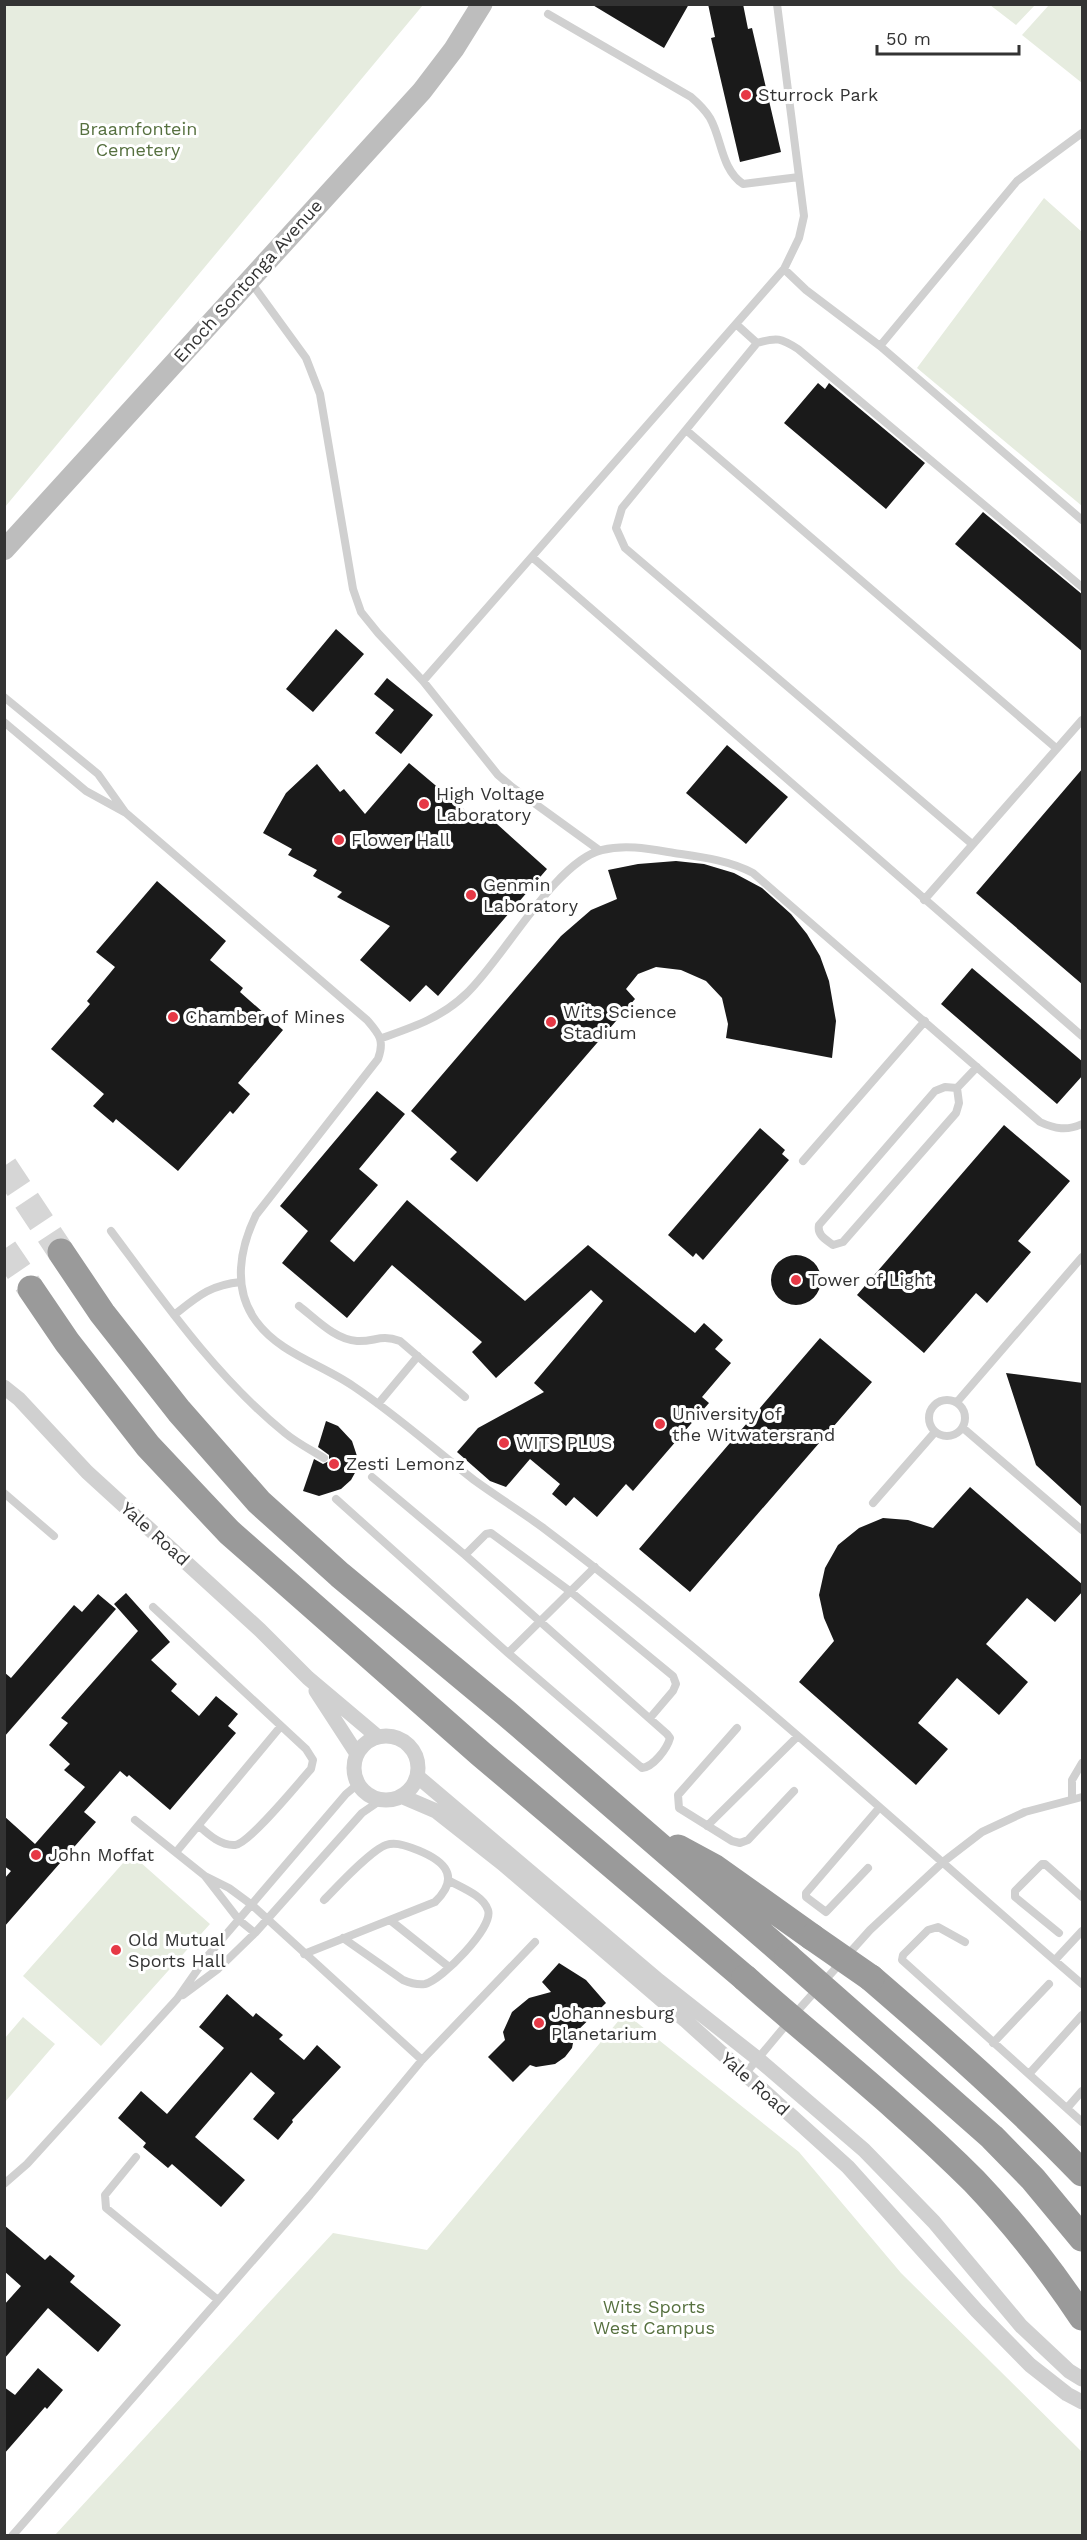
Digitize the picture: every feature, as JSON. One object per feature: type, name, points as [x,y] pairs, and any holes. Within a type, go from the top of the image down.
[{"type":"highway","points":[[62,1252],[102,1313],[172,1402],[259,1502],[340,1575],[506,1713],[788,1957],[992,2137],[1033,2179],[1083,2238]]},
{"type":"highway","points":[[31,1289],[67,1342],[148,1446],[230,1532],[481,1754],[745,1978],[920,2131],[974,2182],[1019,2232],[1059,2281],[1083,2317]]},
{"type":"highway","points":[[646,1834],[715,1868],[871,1978],[962,2057],[1044,2133],[1083,2174]]},
{"type":"main road","name":"Enoch Sontonga Avenue","points":[[4,550],[422,91],[454,49],[482,4]]},
{"type":"street","name":"Yale Road","points":[[4,1387],[19,1399],[87,1472],[251,1622],[308,1678],[378,1737]]},
{"type":"street","name":"Yale Road","points":[[308,1678],[357,1754]]},
{"type":"street","points":[[378,1737],[392,1737],[404,1741],[413,1751],[418,1763],[414,1784],[401,1796],[381,1800],[364,1791],[358,1784],[354,1764],[357,1754],[363,1746],[378,1737]]},
{"type":"street","name":"Yale Road","points":[[417,1776],[610,1948],[744,2075],[848,2167],[1030,2365],[1067,2394],[1083,2402]]},
{"type":"street","name":"Yale Road","points":[[401,1796],[422,1803],[436,1811],[610,1948],[758,2059],[864,2150],[934,2222],[1021,2326],[1069,2371],[1083,2379]]},
{"type":"lane","points":[[423,681],[784,269],[799,238],[804,216],[777,4]]},
{"type":"lane","points":[[548,14],[691,97],[710,117],[735,179],[743,184],[799,177]]},
{"type":"lane","points":[[880,346],[1017,181],[1083,133]]},
{"type":"lane","points":[[784,269],[806,290],[880,346],[1083,520]]},
{"type":"lane","points":[[249,280],[306,358],[320,394],[353,590],[361,612],[423,681],[498,775],[599,850]]},
{"type":"lane","points":[[736,324],[757,343]]},
{"type":"lane","points":[[972,844],[625,548],[616,528],[622,508],[757,343],[773,338],[798,349],[1083,587]]},
{"type":"lane","points":[[686,430],[1056,748]]},
{"type":"lane","points":[[532,557],[1083,1036]]},
{"type":"lane","points":[[4,696],[98,774],[126,813]]},
{"type":"lane","points":[[924,900],[1083,720]]},
{"type":"lane","points":[[4,722],[86,791],[126,813],[351,1006],[382,1038],[378,1059],[256,1215],[247,1235],[240,1266],[241,1282],[247,1305],[256,1322],[271,1337],[378,1404],[477,1482],[595,1568],[797,1737],[1083,1984]]},
{"type":"lane","points":[[382,1038],[429,1021],[444,1013],[467,993],[550,888],[577,864],[599,850],[632,847],[724,861],[741,867],[764,881],[1040,1122],[1066,1129],[1083,1124]]},
{"type":"lane","points":[[803,1161],[925,1021]]},
{"type":"lane","points":[[957,1088],[977,1067]]},
{"type":"lane","points":[[945,1087],[957,1088],[959,1103],[956,1113],[843,1242],[833,1245],[820,1235],[819,1225],[935,1091],[945,1087]]},
{"type":"lane","points":[[111,1231],[174,1315],[248,1400],[286,1434],[324,1458]]},
{"type":"lane","points":[[957,1402],[1083,1257]]},
{"type":"lane","points":[[174,1315],[204,1291],[222,1283],[241,1282]]},
{"type":"lane","points":[[299,1306],[343,1337],[356,1341],[387,1337],[400,1341],[465,1397]]},
{"type":"lane","points":[[378,1404],[418,1356]]},
{"type":"lane","points":[[953,1399],[963,1406],[967,1417],[963,1428],[954,1435],[942,1436],[935,1432],[929,1418],[932,1407],[941,1400],[953,1399]]},
{"type":"lane","points":[[963,1428],[1083,1530]]},
{"type":"lane","points":[[873,1503],[935,1432]]},
{"type":"lane","points":[[336,1499],[508,1653],[645,1768],[668,1744],[670,1738],[465,1555],[372,1477]]},
{"type":"lane","points":[[4,1492],[54,1536]]},
{"type":"lane","points":[[465,1555],[486,1534],[491,1533],[571,1592],[673,1676],[676,1684],[674,1691],[650,1718]]},
{"type":"lane","points":[[508,1653],[595,1568]]},
{"type":"lane","points":[[153,1607],[281,1726],[311,1755],[313,1760],[311,1769],[244,1842],[227,1844],[215,1840],[199,1826]]},
{"type":"lane","points":[[177,1851],[281,1726]]},
{"type":"lane","points":[[736,1728],[678,1795],[679,1808],[732,1841],[740,1843],[748,1840],[794,1791]]},
{"type":"lane","points":[[707,1826],[797,1737]]},
{"type":"lane","points":[[1072,1799],[1072,1780],[1083,1763]]},
{"type":"lane","points":[[4,2184],[27,2164],[177,1999],[205,1959],[346,1794],[358,1784]]},
{"type":"lane","points":[[744,2075],[870,1930],[943,1862],[982,1832],[1025,1812],[1083,1797]]},
{"type":"lane","points":[[177,1999],[218,1969],[255,1933],[362,1813],[381,1800]]},
{"type":"lane","points":[[868,1868],[826,1912],[806,1897],[806,1893],[879,1808]]},
{"type":"lane","points":[[135,1820],[177,1851],[205,1876],[239,1920],[255,1933]]},
{"type":"lane","points":[[304,1954],[435,1902],[443,1894],[448,1880],[445,1866],[435,1858],[396,1843],[383,1845],[324,1900]]},
{"type":"lane","points":[[1059,1933],[1015,1897],[1015,1891],[1042,1864],[1083,1897]]},
{"type":"lane","points":[[205,1876],[229,1888],[252,1905],[422,2060]]},
{"type":"lane","points":[[344,1938],[403,1980],[414,1984],[426,1983],[440,1977],[469,1947],[488,1921],[489,1913],[478,1897],[448,1880]]},
{"type":"lane","points":[[390,1920],[449,1967]]},
{"type":"lane","points":[[965,1942],[938,1927],[928,1930],[903,1955],[902,1960],[1083,2122]]},
{"type":"lane","points":[[1055,1960],[1083,1931]]},
{"type":"lane","points":[[12,2535],[310,2195],[422,2060],[535,1942]]},
{"type":"lane","points":[[993,2043],[1049,1984]]},
{"type":"lane","points":[[1029,2074],[1083,2015]]},
{"type":"lane","points":[[1068,2107],[1083,2091]]},
{"type":"lane","points":[[136,2157],[105,2195],[106,2208],[218,2300]]},
{"type":"green space","name":"Braamfontein Cemetery","points":[[4,5],[423,5],[5,507]]},
{"type":"green space","points":[[990,5],[1035,5],[1016,25]]},
{"type":"green space","points":[[1049,5],[1082,5],[1082,83],[1022,35]]},
{"type":"green space","points":[[1044,198],[1082,232],[1082,506],[917,368]]},
{"type":"green space","name":"Old Mutual Sports Hall","points":[[131,1854],[210,1924],[101,2046],[23,1976]]},
{"type":"green space","name":"Wits Sports West Campus","points":[[625,2013],[799,2152],[901,2273],[1082,2452],[1082,2535],[55,2535],[333,2233],[427,2250]]},
{"type":"green space","points":[[23,2017],[55,2044],[5,2102],[5,2038]]},
{"type":"building","points":[[591,4],[689,4],[664,48]]},
{"type":"building","name":"Sturrock Park","points":[[708,4],[743,4],[748,29],[752,28],[781,152],[740,162],[711,38],[715,37]]},
{"type":"building","points":[[818,383],[825,389],[829,383],[925,463],[886,509],[784,423]]},
{"type":"building","points":[[983,512],[1083,595],[1083,652],[955,544]]},
{"type":"building","points":[[336,629],[364,654],[313,712],[286,689]]},
{"type":"building","points":[[387,678],[433,715],[401,754],[375,733],[394,710],[374,694]]},
{"type":"building","points":[[727,745],[788,797],[746,844],[686,793]]},
{"type":"building","points":[[409,763],[480,823],[487,815],[547,869],[438,996],[426,985],[410,1002],[360,960],[390,926],[337,897],[342,892],[313,876],[317,870],[288,855],[292,849],[263,833],[286,793],[317,764],[340,792],[344,789],[365,814]]},
{"type":"building","points":[[1083,768],[1083,985],[976,893]]},
{"type":"building","name":"Wits Science Stadium","points":[[676,861],[704,864],[734,873],[762,888],[791,914],[807,934],[820,956],[829,981],[836,1021],[832,1058],[726,1038],[728,1024],[722,998],[706,981],[681,970],[656,967],[638,974],[626,989],[635,999],[477,1182],[450,1159],[457,1152],[411,1111],[561,936],[591,910],[617,899],[608,870],[638,864]]},
{"type":"building","name":"Chamber of Mines","points":[[157,881],[226,941],[210,960],[243,988],[240,992],[283,1030],[238,1083],[250,1094],[233,1114],[230,1111],[178,1171],[116,1119],[113,1123],[93,1106],[104,1094],[51,1049],[90,1004],[87,1001],[115,967],[96,952]]},
{"type":"building","points":[[972,968],[1083,1062],[1083,1075],[1057,1104],[941,1004]]},
{"type":"building","points":[[377,1091],[405,1114],[359,1169],[378,1185],[330,1241],[354,1262],[407,1200],[525,1301],[588,1245],[695,1333],[704,1323],[723,1340],[715,1349],[731,1363],[702,1397],[709,1403],[633,1491],[626,1484],[597,1517],[574,1497],[566,1506],[552,1494],[560,1484],[530,1459],[506,1487],[490,1481],[457,1452],[478,1428],[544,1392],[534,1383],[603,1301],[591,1290],[496,1378],[472,1352],[482,1342],[392,1265],[347,1318],[282,1263],[308,1231],[280,1206]]},
{"type":"building","points":[[1004,1125],[1070,1181],[1018,1241],[1031,1252],[987,1303],[976,1293],[924,1353],[857,1295]]},
{"type":"building","points":[[760,1128],[785,1150],[782,1154],[789,1160],[703,1260],[696,1253],[693,1257],[668,1235]]},
{"type":"building","name":"Tower of Light","points":[[796,1255],[810,1259],[817,1266],[821,1280],[817,1294],[810,1301],[796,1305],[782,1301],[775,1294],[771,1280],[775,1266],[782,1259]]},
{"type":"building","points":[[820,1338],[872,1382],[690,1592],[639,1549]]},
{"type":"building","points":[[1006,1373],[1083,1383],[1083,1508],[1036,1465]]},
{"type":"building","name":"Zesti Lemonz","points":[[326,1421],[338,1426],[352,1441],[357,1456],[356,1471],[351,1480],[341,1489],[319,1496],[303,1491],[314,1459],[323,1464],[329,1461],[329,1455],[318,1447]]},
{"type":"building","points":[[970,1487],[1083,1585],[1083,1591],[1055,1622],[1027,1598],[986,1644],[1028,1682],[999,1715],[957,1678],[918,1723],[948,1749],[916,1785],[799,1682],[834,1641],[824,1618],[819,1595],[825,1568],[838,1545],[859,1528],[883,1518],[908,1520],[933,1528]]},
{"type":"building","points":[[126,1593],[170,1642],[151,1660],[177,1684],[171,1691],[199,1716],[216,1696],[238,1714],[228,1726],[236,1733],[170,1810],[129,1775],[127,1777],[120,1771],[84,1812],[96,1822],[4,1927],[4,1879],[11,1871],[4,1866],[4,1816],[35,1844],[85,1787],[64,1770],[70,1764],[49,1745],[68,1723],[61,1718],[138,1631],[114,1604]]},
{"type":"building","points":[[98,1594],[116,1609],[4,1737],[4,1672],[11,1678],[74,1605],[82,1612]]},
{"type":"building","name":"Johannesburg Planetarium","points":[[559,1963],[586,1980],[606,2003],[575,2033],[572,2048],[565,2057],[555,2064],[536,2067],[530,2065],[513,2082],[488,2057],[505,2040],[503,2032],[512,2012],[529,1998],[551,1992],[542,1982]]},
{"type":"building","points":[[227,1994],[253,2017],[256,2013],[283,2035],[279,2039],[304,2060],[317,2045],[341,2067],[292,2120],[293,2122],[278,2140],[253,2119],[275,2093],[251,2072],[195,2137],[245,2180],[221,2207],[172,2164],[168,2168],[143,2147],[146,2143],[118,2118],[141,2091],[167,2114],[224,2048],[199,2027]]},
{"type":"building","points":[[4,2225],[45,2260],[50,2255],[75,2276],[70,2282],[121,2325],[98,2352],[48,2308],[4,2359],[4,2305],[21,2286],[4,2271]]},
{"type":"building","points":[[38,2368],[63,2390],[4,2454],[4,2387],[15,2395]]},
{"type":"tunnel","points":[[4,1166],[61,1252]]},
{"type":"tunnel","points":[[4,1249],[31,1289]]},
{"type":"place","name":"Sturrock Park","points":[[746,95]]},
{"type":"place","name":"High Voltage Laboratory","points":[[424,804]]},
{"type":"place","name":"Flower Hall","points":[[339,840]]},
{"type":"place","name":"Genmin Laboratory","points":[[471,895]]},
{"type":"place","name":"Chamber of Mines","points":[[173,1017]]},
{"type":"place","name":"Wits Science Stadium","points":[[551,1022]]},
{"type":"place","name":"Tower of Light","points":[[796,1280]]},
{"type":"place","name":"University of the Witwatersrand","points":[[660,1424]]},
{"type":"place","name":"WITS PLUS","points":[[504,1443]]},
{"type":"place","name":"Zesti Lemonz","points":[[334,1464]]},
{"type":"place","name":"John Moffat","points":[[36,1855]]},
{"type":"place","name":"Old Mutual Sports Hall","points":[[116,1950]]},
{"type":"place","name":"Johannesburg Planetarium","points":[[539,2023]]}]
